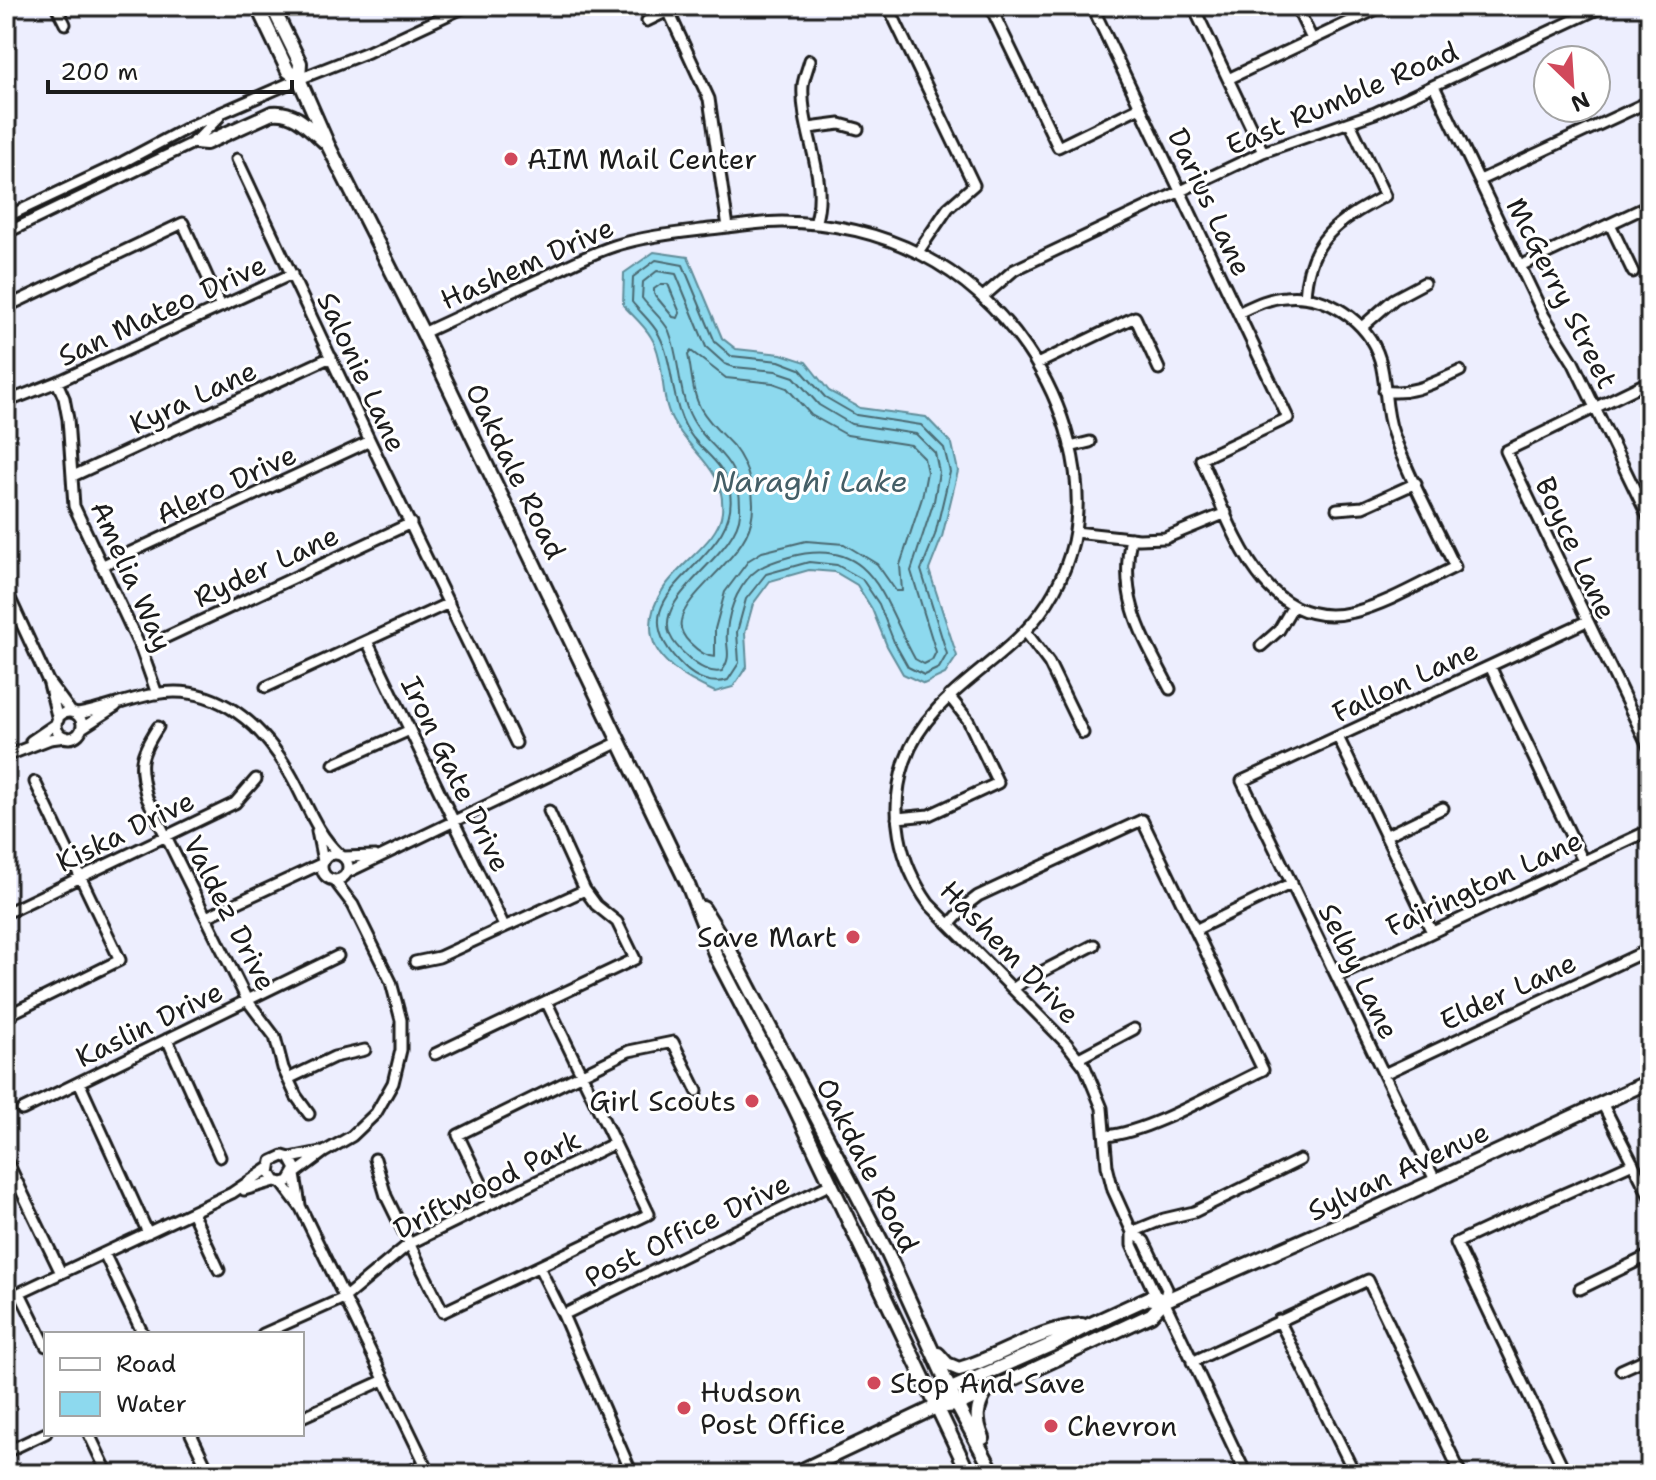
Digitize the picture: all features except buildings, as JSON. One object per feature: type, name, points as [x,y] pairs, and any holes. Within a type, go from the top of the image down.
[{"type":"main road","name":"Oakdale Road","points":[[257,6],[288,71],[299,79]]},
{"type":"main road","name":"Oakdale Road","points":[[272,6],[300,63],[299,79],[328,145],[423,333],[688,885],[716,956],[793,1104],[969,1474]]},
{"type":"main road","points":[[195,142],[206,143],[272,113],[282,112],[297,118],[328,145]]},
{"type":"main road","name":"Oakdale Road","points":[[688,885],[730,951],[888,1254],[957,1405],[994,1474]]},
{"type":"main road","points":[[716,956],[735,980],[756,1019],[772,1031]]},
{"type":"main road","name":"Sylvan Avenue","points":[[794,1474],[936,1407],[957,1405],[1151,1315],[1164,1301],[1650,1081]]},
{"type":"main road","name":"Sylvan Avenue","points":[[936,1407],[951,1389],[1148,1298],[1164,1301]]},
{"type":"main road","points":[[934,1350],[947,1364],[959,1369],[980,1363],[1043,1333],[1063,1327],[1089,1325]]},
{"type":"main road","points":[[987,1391],[977,1408],[976,1418],[987,1460]]},
{"type":"street","points":[[56,6],[65,24]]},
{"type":"street","points":[[6,217],[221,114],[467,6]]},
{"type":"street","points":[[888,6],[974,185],[948,208],[918,252]]},
{"type":"street","points":[[990,6],[1058,147],[1140,107]]},
{"type":"street","name":"Darius Lane","points":[[1092,6],[1288,418],[1201,459],[1226,513]]},
{"type":"street","points":[[1193,6],[1263,152]]},
{"type":"street","points":[[1296,6],[1312,39]]},
{"type":"street","points":[[1228,79],[1383,6]]},
{"type":"street","name":"East Rumble Road","points":[[983,297],[1014,270],[1263,152],[1350,123],[1604,6]]},
{"type":"street","points":[[647,21],[671,7],[709,99],[728,227]]},
{"type":"street","points":[[810,60],[803,85],[821,192],[815,224]]},
{"type":"street","name":"McGerry Street","points":[[1434,86],[1544,316],[1573,362],[1645,498],[1650,521]]},
{"type":"street","points":[[1480,180],[1650,101]]},
{"type":"street","points":[[6,233],[195,142],[221,114]]},
{"type":"street","points":[[1305,297],[1313,256],[1328,233],[1349,215],[1385,196],[1350,123]]},
{"type":"street","points":[[809,128],[840,124],[858,129]]},
{"type":"street","name":"Salonie Lane","points":[[237,159],[516,743]]},
{"type":"street","points":[[1520,266],[1650,205]]},
{"type":"street","name":"Hashem Drive","points":[[423,333],[613,246],[664,235],[780,222],[815,224],[896,241],[955,274],[1011,326],[1037,364],[1060,412],[1077,486],[1075,532],[1056,588],[1025,631],[949,696],[921,728],[906,758],[899,786],[897,818],[900,841],[914,879],[929,904],[1079,1058],[1097,1092],[1106,1136],[1110,1181],[1132,1232],[1144,1241],[1167,1289],[1164,1301],[1246,1474]]},
{"type":"street","points":[[6,307],[183,223],[221,307]]},
{"type":"street","points":[[1610,224],[1633,272]]},
{"type":"street","name":"San Mateo Drive","points":[[6,402],[57,382],[292,274]]},
{"type":"street","points":[[1362,327],[1394,299],[1424,283]]},
{"type":"street","points":[[1075,532],[1165,538],[1226,513],[1260,579],[1278,597],[1293,606],[1332,615],[1358,611],[1455,567],[1394,437],[1380,360],[1362,327],[1330,304],[1305,297],[1274,299],[1238,313]]},
{"type":"street","points":[[1037,364],[1135,317],[1159,369]]},
{"type":"street","name":"Kyra Lane","points":[[73,476],[331,357]]},
{"type":"street","points":[[1384,391],[1409,392],[1460,371]]},
{"type":"street","points":[[1595,407],[1650,381]]},
{"type":"street","name":"Amelia Way","points":[[57,382],[68,419],[74,506],[141,649],[157,694]]},
{"type":"street","name":"Boyce Lane","points":[[1595,407],[1506,451],[1650,750]]},
{"type":"street","name":"Alero Drive","points":[[101,566],[370,441]]},
{"type":"street","points":[[1070,447],[1090,442]]},
{"type":"street","points":[[1337,509],[1363,507],[1416,483]]},
{"type":"street","name":"Ryder Lane","points":[[141,649],[411,523]]},
{"type":"street","points":[[1131,538],[1126,573],[1128,598],[1138,626],[1170,689]]},
{"type":"street","points":[[6,590],[48,681],[59,732],[66,737]]},
{"type":"street","points":[[266,687],[449,603]]},
{"type":"street","points":[[1261,646],[1279,630],[1293,606]]},
{"type":"street","name":"Fallon Lane","points":[[1242,781],[1587,621]]},
{"type":"street","points":[[1025,631],[1049,663],[1083,733]]},
{"type":"street","name":"Iron Gate Drive","points":[[367,641],[504,926]]},
{"type":"street","points":[[1490,666],[1583,861]]},
{"type":"street","points":[[48,681],[81,720],[82,728]]},
{"type":"street","points":[[26,746],[64,713],[157,694],[188,693],[238,713],[267,737],[282,759],[317,827],[348,863],[353,905]]},
{"type":"street","points":[[897,818],[929,815],[998,783],[968,720],[949,696]]},
{"type":"street","points":[[6,756],[50,739],[75,737],[82,728],[118,704]]},
{"type":"street","name":"Valdez Drive","points":[[158,727],[142,751],[141,775],[147,798],[247,1000],[275,1037],[288,1079],[309,1114]]},
{"type":"street","points":[[334,764],[410,730]]},
{"type":"street","points":[[1338,737],[1432,932]]},
{"type":"street","points":[[293,878],[330,878],[347,873],[619,742]]},
{"type":"street","name":"Kiska Drive","points":[[6,913],[235,803],[256,779]]},
{"type":"street","name":"Selby Lane","points":[[1242,781],[1435,1180]]},
{"type":"street","points":[[6,1016],[120,960],[35,782]]},
{"type":"street","points":[[1385,836],[1443,808]]},
{"type":"street","points":[[435,1054],[635,959],[617,922],[596,905],[585,890],[549,811]]},
{"type":"street","points":[[950,924],[978,896],[1142,820],[1263,1070],[1144,1127],[1106,1136]]},
{"type":"street","points":[[232,1193],[289,1181],[324,1152],[352,1136],[376,1113],[393,1083],[401,1050],[401,1020],[396,994],[353,905],[330,878],[323,862],[317,827]]},
{"type":"street","name":"Fairington Lane","points":[[1337,977],[1650,830]]},
{"type":"street","points":[[206,917],[293,878],[332,854],[356,858],[382,855]]},
{"type":"street","points":[[1195,930],[1292,883]]},
{"type":"street","points":[[415,962],[439,957],[585,890]]},
{"type":"street","points":[[1013,989],[1094,945]]},
{"type":"street","name":"Elder Lane","points":[[1384,1074],[1650,949]]},
{"type":"street","name":"Kaslin Drive","points":[[22,1110],[338,956]]},
{"type":"street","points":[[375,1159],[386,1196],[443,1312],[649,1214],[546,1001]]},
{"type":"street","points":[[1079,1058],[1134,1029]]},
{"type":"street","points":[[167,1039],[220,1157]]},
{"type":"street","points":[[491,1203],[458,1135],[629,1051],[673,1042],[697,1091]]},
{"type":"street","points":[[288,1079],[334,1057],[365,1050]]},
{"type":"street","points":[[79,1082],[148,1233]]},
{"type":"street","points":[[1602,1103],[1650,1197]]},
{"type":"street","name":"Driftwood Park","points":[[268,1332],[344,1298],[409,1244],[615,1143]]},
{"type":"street","points":[[6,1299],[232,1193],[269,1168],[275,1158],[324,1152]]},
{"type":"street","points":[[290,1158],[295,1165],[301,1208],[428,1469],[404,1474]]},
{"type":"street","points":[[6,1159],[61,1273]]},
{"type":"street","points":[[1132,1232],[1164,1219],[1194,1212],[1300,1160]]},
{"type":"street","points":[[1566,1474],[1456,1243],[1531,1206],[1633,1163]]},
{"type":"street","points":[[269,1168],[301,1208]]},
{"type":"street","name":"Post Office Drive","points":[[563,1315],[831,1184]]},
{"type":"street","points":[[192,1212],[219,1270]]},
{"type":"street","points":[[104,1253],[142,1332]]},
{"type":"street","points":[[1580,1289],[1650,1255]]},
{"type":"street","points":[[539,1267],[632,1474]]},
{"type":"street","points":[[1192,1362],[1368,1280],[1461,1474]]},
{"type":"street","points":[[20,1293],[44,1342]]},
{"type":"street","points":[[1279,1320],[1355,1474]]},
{"type":"street","points":[[1621,1370],[1650,1357]]},
{"type":"street","points":[[304,1416],[384,1380]]},
{"type":"street","points":[[6,1452],[44,1434]]},
{"type":"street","points":[[90,1436],[108,1474]]},
{"type":"street","points":[[192,1436],[210,1474]]},
{"type":"water","name":"Naraghi Lake","points":[[654,252],[688,257],[722,338],[736,349],[781,354],[806,362],[829,391],[860,408],[926,417],[952,444],[958,471],[942,537],[929,570],[957,656],[945,674],[924,684],[903,674],[857,585],[835,572],[809,570],[770,581],[753,604],[745,633],[747,666],[733,687],[715,692],[704,687],[673,668],[657,650],[651,627],[654,608],[661,592],[718,526],[722,497],[713,472],[672,419],[665,399],[656,346],[645,328],[623,305],[624,273]]},
{"type":"place","name":"AIM Mail Center","points":[[511,159]]},
{"type":"place","name":"Save Mart","points":[[853,937]]},
{"type":"place","name":"Girl Scouts","points":[[752,1101]]},
{"type":"place","name":"Stop And Save","points":[[874,1383]]},
{"type":"place","name":"Hudson Post Office","points":[[684,1408]]},
{"type":"place","name":"Chevron","points":[[1051,1426]]}]
